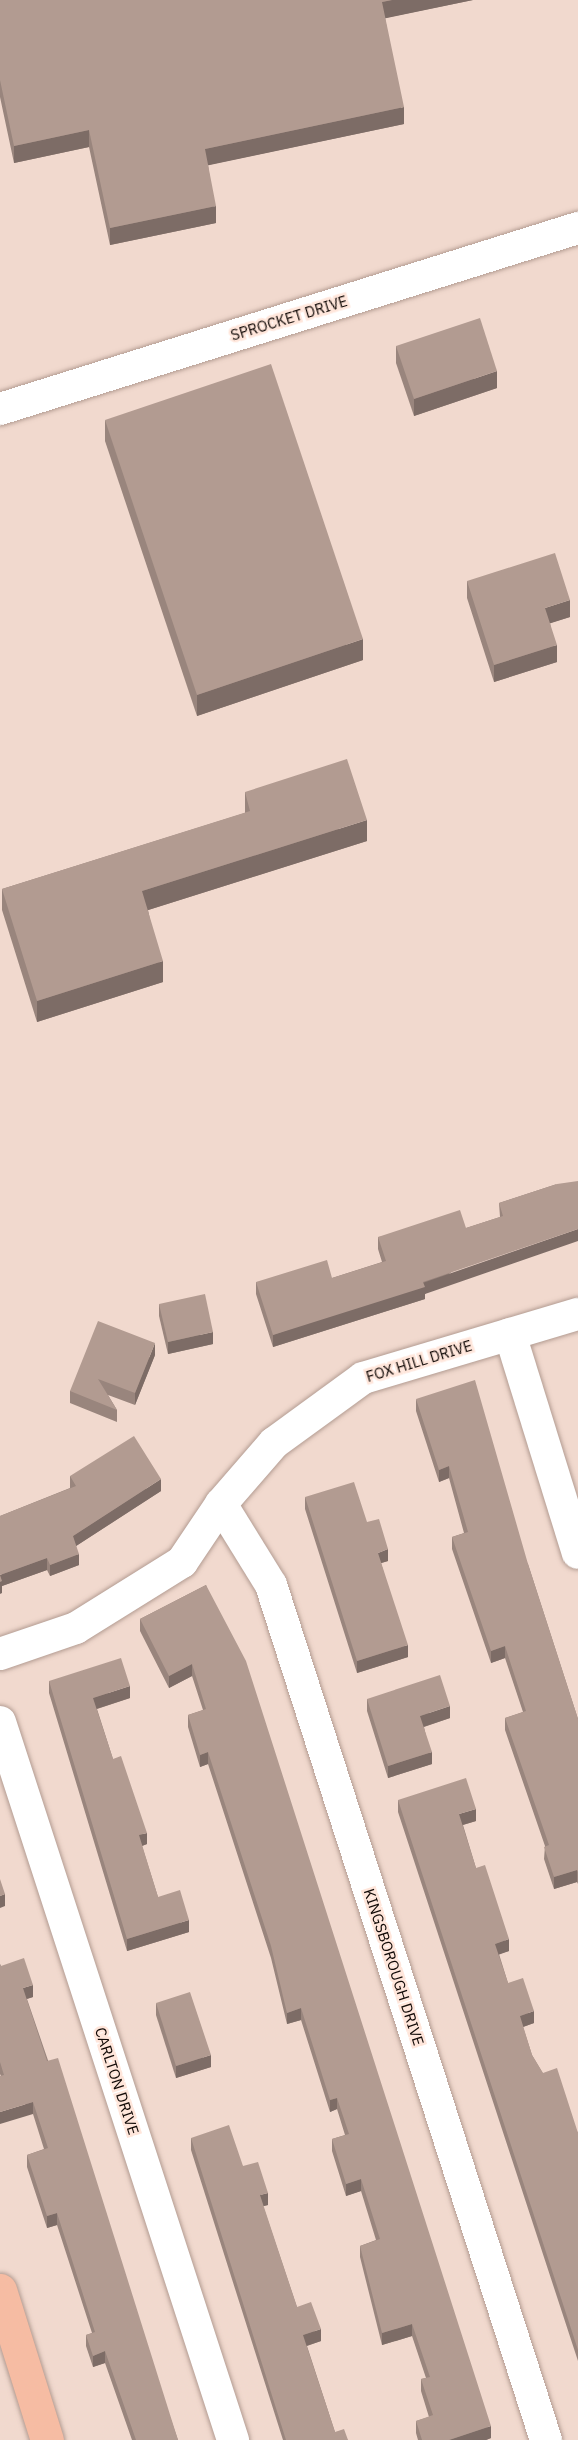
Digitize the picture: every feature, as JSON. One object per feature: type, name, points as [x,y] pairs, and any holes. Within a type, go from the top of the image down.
[{"type":"main road","points":[[0,2290],[47,2440]]},
{"type":"street","name":"SPROCKET DRIVE","points":[[0,409],[578,228]]},
{"type":"street","name":"FOX HILL DRIVE","points":[[0,1654],[76,1628],[155,1581],[202,1538],[220,1504],[274,1443],[363,1377],[578,1314]]},
{"type":"street","points":[[510,1334],[578,1553]]},
{"type":"street","name":"KINGSBOROUGH DRIVE","points":[[220,1504],[271,1585],[546,2440]]},
{"type":"street","name":"CARLTON DRIVE","points":[[0,1722],[233,2440]]},
{"type":"building","points":[[0,0],[392,0],[382,2],[404,107],[205,149],[216,206],[110,228],[89,130],[14,146],[0,80]]},
{"type":"building","points":[[480,318],[497,371],[414,399],[396,346]]},
{"type":"building","points":[[271,364],[363,639],[197,695],[105,420]]},
{"type":"building","points":[[555,553],[570,600],[545,608],[557,645],[494,665],[467,581]]},
{"type":"building","points":[[347,759],[367,820],[142,891],[163,961],[37,1001],[2,889],[250,811],[245,792]]},
{"type":"building","points":[[578,1181],[578,1229],[423,1282],[425,1287],[273,1335],[256,1282],[327,1260],[332,1278],[386,1261],[378,1237],[460,1210],[466,1228],[503,1216],[499,1203],[557,1184]]},
{"type":"building","points":[[205,1294],[213,1332],[168,1342],[159,1304]]},
{"type":"building","points":[[98,1321],[155,1343],[135,1393],[98,1379],[117,1410],[70,1391]]},
{"type":"building","points":[[475,1380],[528,1564],[578,1719],[578,1872],[577,1870],[554,1877],[544,1847],[549,1845],[505,1718],[526,1711],[505,1646],[491,1651],[452,1537],[468,1532],[449,1466],[439,1470],[416,1399]]},
{"type":"building","points":[[134,1436],[161,1479],[73,1536],[79,1554],[50,1565],[47,1558],[0,1575],[0,1516],[76,1486],[70,1476]]},
{"type":"building","points":[[354,1482],[367,1522],[379,1519],[388,1549],[378,1553],[408,1645],[357,1661],[305,1497]]},
{"type":"building","points":[[206,1585],[246,1661],[491,2426],[449,2440],[422,2440],[416,2421],[433,2415],[421,2379],[430,2377],[412,2324],[382,2333],[360,2246],[380,2239],[361,2179],[346,2184],[332,2139],[349,2134],[337,2098],[330,2100],[301,2008],[287,2013],[271,1946],[208,1752],[200,1755],[188,1715],[206,1709],[192,1664],[169,1676],[140,1619]]},
{"type":"building","points":[[121,1658],[130,1686],[93,1698],[113,1759],[121,1756],[147,1833],[139,1835],[158,1897],[180,1890],[189,1920],[127,1939],[49,1681]]},
{"type":"building","points":[[440,1675],[450,1706],[420,1716],[432,1752],[388,1766],[367,1699]]},
{"type":"building","points":[[466,1778],[476,1809],[459,1814],[476,1868],[485,1865],[509,1939],[495,1944],[508,1983],[523,1978],[534,2011],[520,2016],[532,2055],[543,2073],[557,2068],[578,2133],[578,2350],[398,1800]]},
{"type":"building","points":[[0,1879],[5,1894],[0,1896]]},
{"type":"building","points":[[24,1958],[33,1985],[23,1988],[47,2061],[58,2058],[178,2440],[136,2440],[105,2351],[93,2356],[86,2335],[95,2332],[57,2213],[47,2216],[27,2155],[48,2148],[33,2102],[0,2112],[0,2076],[4,2075],[0,2062],[0,1964],[1,1966]]},
{"type":"building","points":[[190,1992],[211,2055],[176,2066],[156,2003]]},
{"type":"building","points":[[229,2125],[243,2166],[258,2162],[268,2193],[260,2195],[297,2307],[311,2302],[321,2329],[303,2335],[335,2432],[344,2429],[348,2440],[286,2440],[191,2138]]}]
